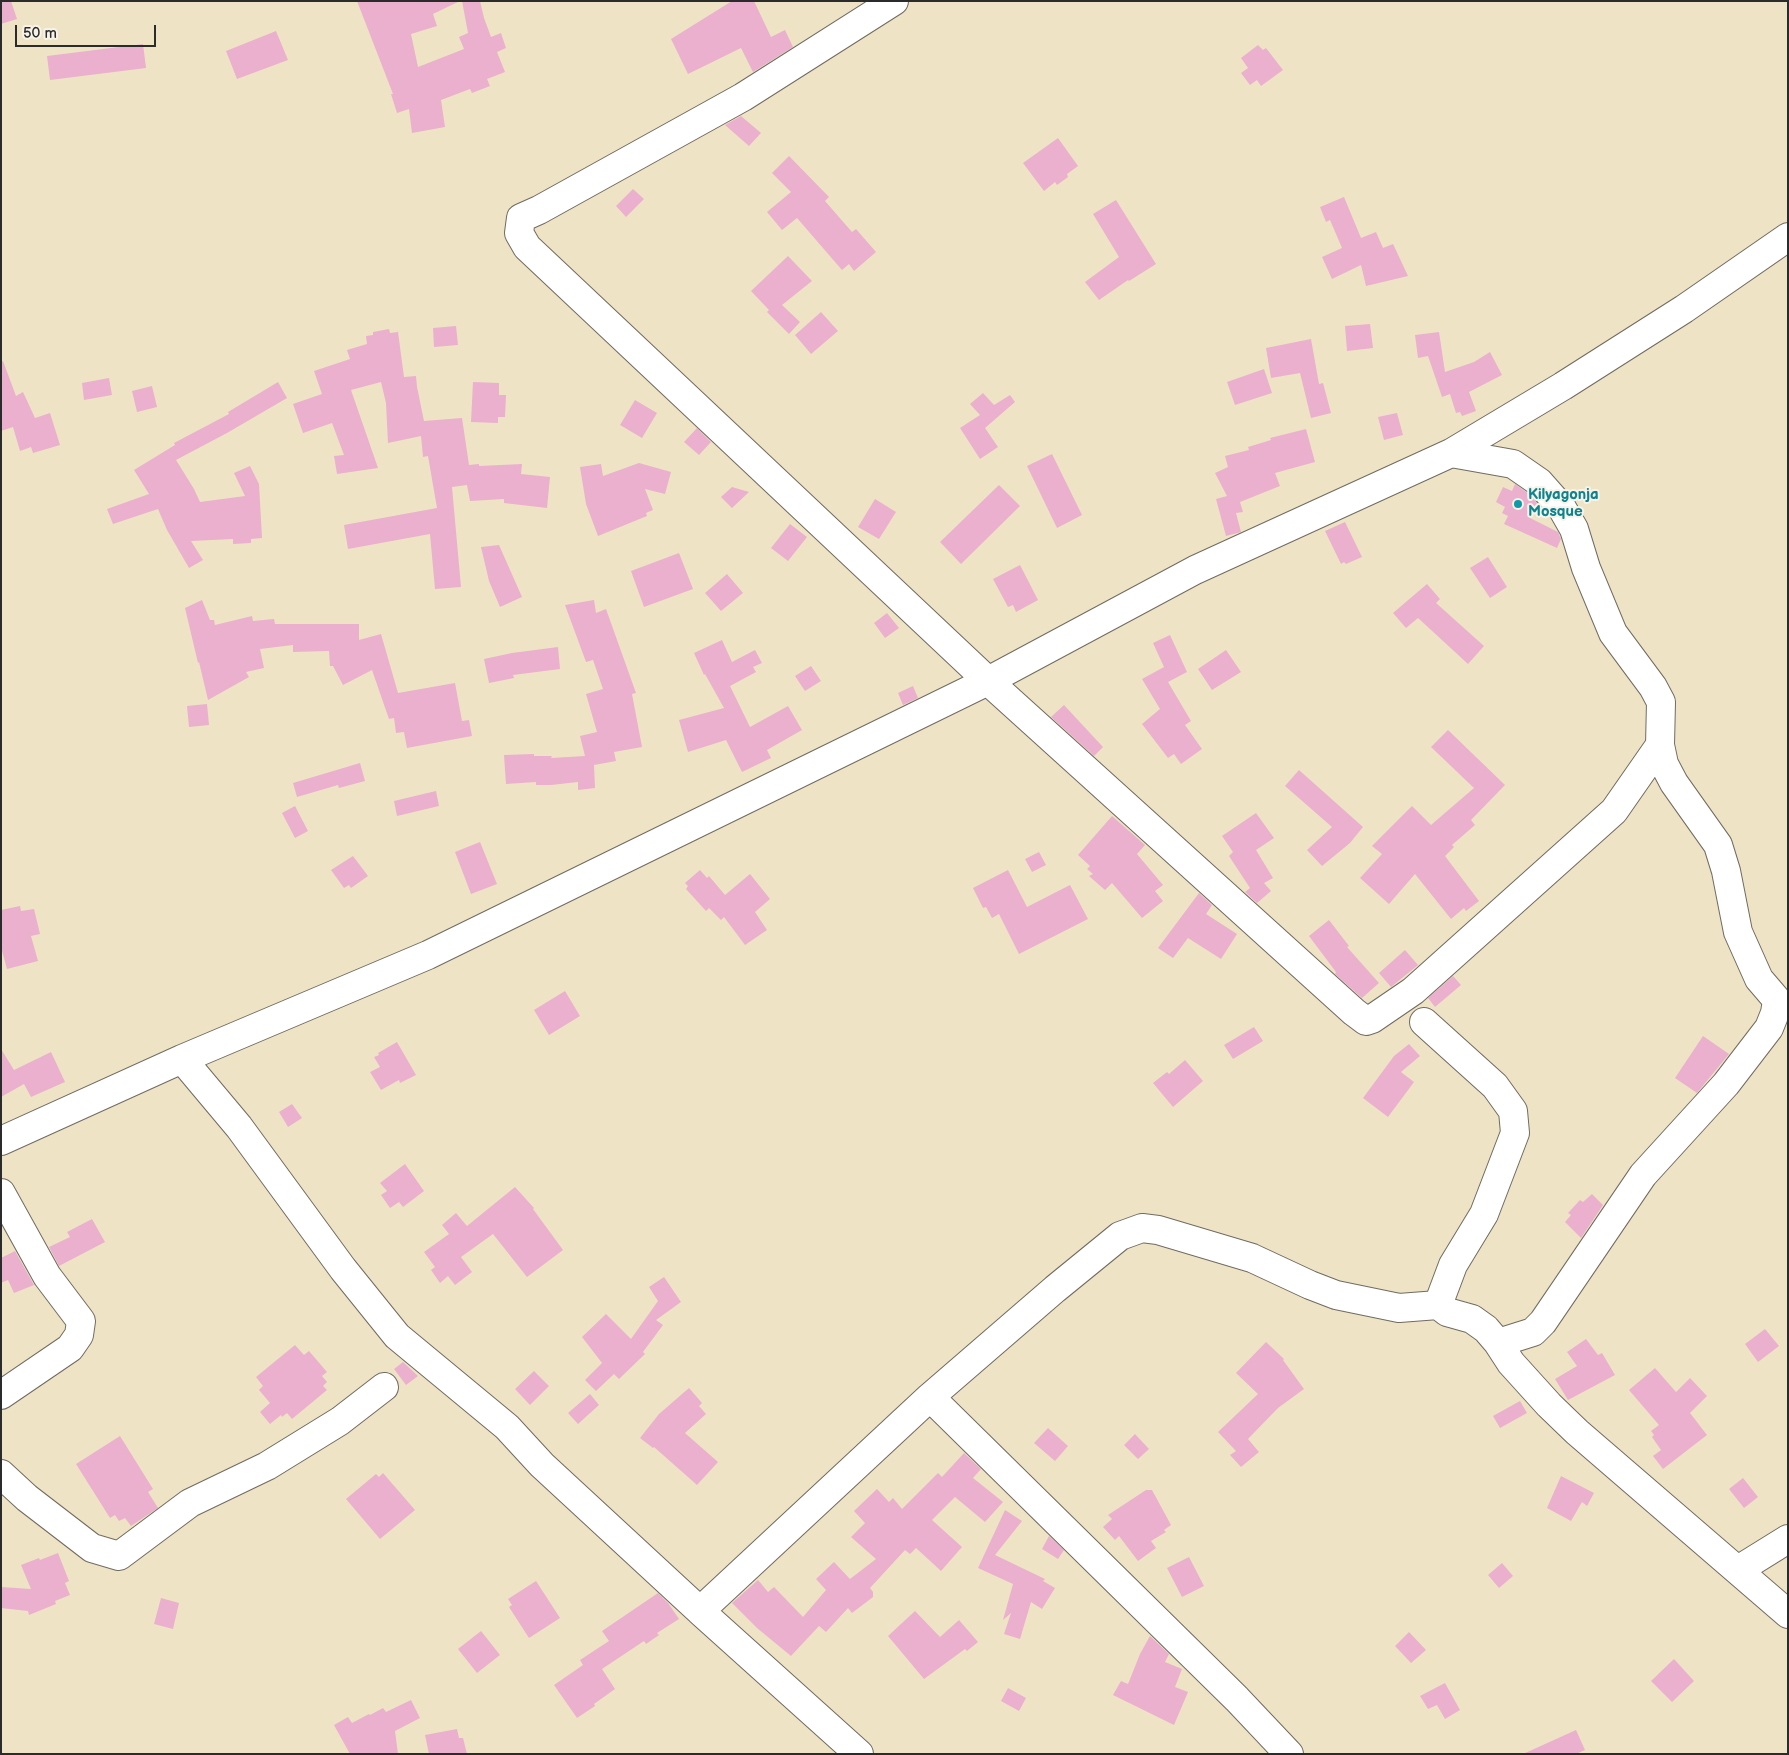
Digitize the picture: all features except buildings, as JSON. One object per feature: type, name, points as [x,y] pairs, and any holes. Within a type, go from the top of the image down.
[{"type":"street","points":[[894,1],[743,97],[539,210],[521,218],[519,233],[527,247],[988,681],[1347,1006],[1366,1021],[1372,1019],[1413,990],[1614,810],[1660,745]]},
{"type":"street","points":[[1,1141],[182,1059],[428,956],[988,681],[1196,570],[1451,453],[1596,366],[1684,309],[1788,237]]},
{"type":"street","points":[[1451,453],[1513,464],[1540,482],[1562,508],[1574,529],[1586,568],[1613,633],[1653,687],[1661,702],[1660,745],[1664,764],[1674,784],[1718,845],[1726,871],[1738,932],[1759,979],[1777,1000],[1775,1013],[1769,1028],[1726,1084],[1643,1175],[1543,1322],[1533,1332],[1498,1343]]},
{"type":"street","points":[[1424,1022],[1495,1086],[1513,1110],[1515,1133],[1484,1214],[1453,1265],[1438,1305]]},
{"type":"street","points":[[182,1059],[239,1127],[343,1269],[397,1336],[507,1427],[542,1465],[859,1754]]},
{"type":"street","points":[[1,1193],[47,1276],[81,1321],[79,1335],[70,1348],[1,1395]]},
{"type":"street","points":[[700,1611],[930,1397],[1055,1289],[1120,1236],[1142,1228],[1158,1230],[1252,1258],[1310,1285],[1336,1294],[1400,1308],[1438,1305],[1447,1312],[1472,1319],[1486,1329],[1498,1343],[1511,1364],[1577,1432],[1788,1614]]},
{"type":"street","points":[[1,1474],[27,1498],[92,1548],[119,1556],[190,1503],[267,1466],[340,1421],[384,1387]]},
{"type":"street","points":[[930,1397],[1237,1699],[1289,1754]]},
{"type":"street","points":[[1738,1570],[1788,1539]]},
{"type":"place","name":"Kilyagonja Mosque","points":[[1518,504]]}]
